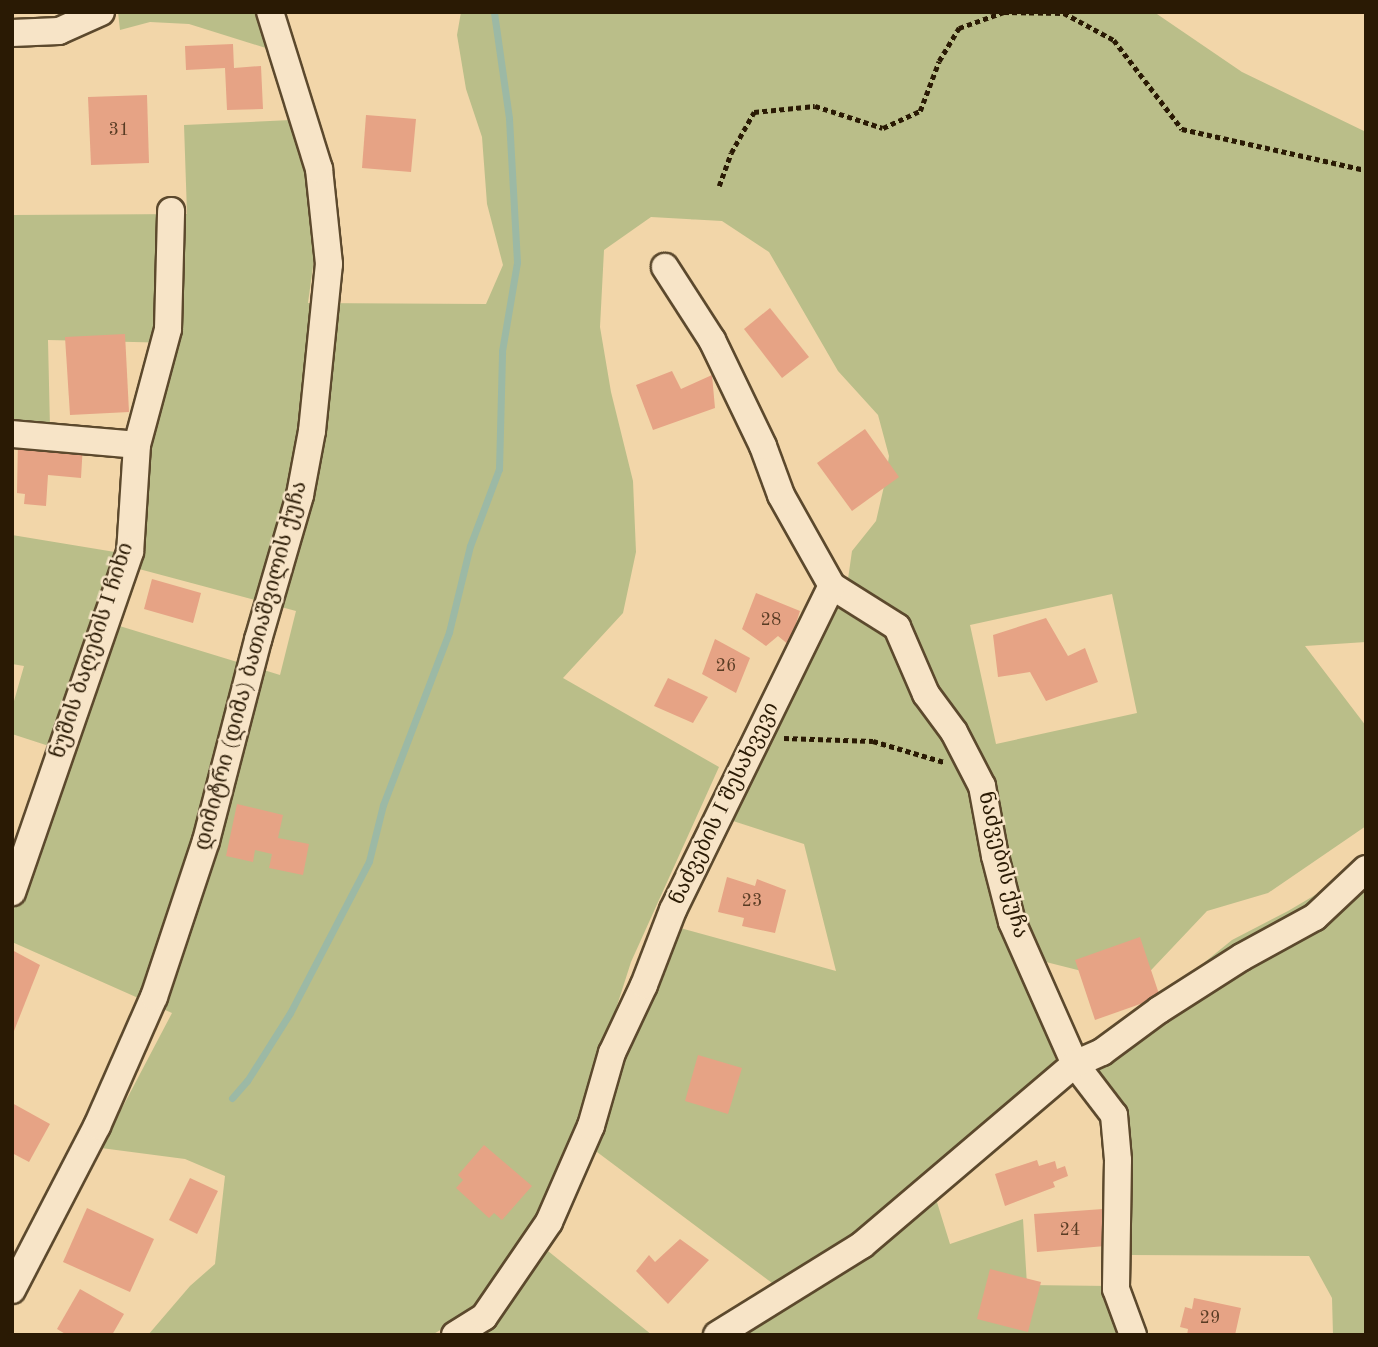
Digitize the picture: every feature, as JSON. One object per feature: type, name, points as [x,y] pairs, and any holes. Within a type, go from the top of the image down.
[{"type":"street","points":[[12,33],[100,12]]},
{"type":"street","name":"დიმიტრი (დიმა) ბათიაშვილის ქუჩა","points":[[12,1290],[97,1126],[154,997],[206,841],[258,640],[300,495],[312,431],[329,264],[319,169],[270,12]]},
{"type":"street","name":"ნუშის ბაღების I ჩიხი","points":[[12,892],[130,552],[137,444],[167,329],[171,211]]},
{"type":"street","points":[[665,267],[712,340],[763,446],[781,495],[832,586]]},
{"type":"street","points":[[12,433],[137,444]]},
{"type":"street","name":"ნაძვების I შესახვევი","points":[[455,1335],[484,1317],[549,1222],[591,1126],[612,1053],[673,910],[832,586]]},
{"type":"street","name":"ნაძვების ქუჩა","points":[[832,586],[897,627],[926,694],[954,732],[982,786],[995,856],[1012,922],[1075,1064],[1114,1115],[1118,1160],[1116,1289],[1133,1335]]},
{"type":"street","points":[[717,1335],[862,1245],[1075,1064],[1102,1052],[1159,1010],[1242,957],[1315,917],[1366,869]]},
{"type":"path","points":[[719,186],[731,153],[754,112],[815,106],[883,128],[920,111],[939,61],[958,28],[1004,12],[1064,13],[1115,40],[1182,129],[1366,170]]},
{"type":"path","points":[[759,737],[873,741],[928,760],[973,766]]},
{"type":"green space","points":[[118,12],[256,12],[269,49],[189,24],[150,22],[120,30]]},
{"type":"green space","points":[[461,12],[1154,12],[1242,72],[1366,132],[1366,642],[1305,646],[1366,726],[1366,826],[1268,893],[1207,911],[1137,985],[1042,961],[1019,919],[957,718],[847,586],[852,551],[876,521],[885,482],[889,456],[878,415],[838,371],[769,252],[722,221],[651,217],[604,250],[600,327],[611,392],[633,481],[636,552],[623,613],[563,678],[719,767],[631,962],[574,1140],[535,1217],[477,1308],[432,1335],[148,1335],[190,1286],[215,1264],[225,1176],[185,1159],[101,1148],[172,1013],[12,942],[12,915],[113,624],[280,675],[296,611],[139,569],[150,445],[176,343],[48,340],[50,428],[12,424],[12,215],[187,214],[184,125],[291,120],[309,180],[315,252],[308,303],[486,304],[503,265],[487,204],[482,137],[466,89],[457,35]],"holes":[[[1112,594],[1137,713],[996,744],[970,625]]]},
{"type":"green space","points":[[12,535],[121,553],[52,747],[12,734],[12,708],[24,666],[12,664]]},
{"type":"green space","points":[[840,599],[895,636],[974,783],[1004,921],[1056,1060],[925,1183],[853,1241],[776,1286],[597,1152],[603,1113],[673,926],[836,971],[804,844],[730,820],[783,716],[794,684]]},
{"type":"green space","points":[[1366,865],[1366,1335],[1333,1335],[1332,1298],[1309,1256],[1131,1255],[1124,1233],[1126,1107],[1087,1074],[1094,1052],[1232,940]]},
{"type":"green space","points":[[936,1199],[950,1244],[1023,1219],[1027,1285],[1109,1286],[1124,1335],[734,1335]]},
{"type":"green space","points":[[548,1251],[652,1335],[473,1335],[500,1318]]},
{"type":"building","points":[[233,44],[234,68],[261,66],[263,109],[227,110],[225,68],[186,70],[185,46]]},
{"type":"building","points":[[147,95],[149,163],[91,165],[88,97]]},
{"type":"building","points":[[366,115],[416,119],[411,172],[362,168]]},
{"type":"building","points":[[770,308],[809,357],[782,378],[744,329]]},
{"type":"building","points":[[125,334],[129,412],[70,415],[65,337]]},
{"type":"building","points":[[672,371],[681,389],[712,375],[715,408],[653,430],[636,385]]},
{"type":"building","points":[[865,429],[899,477],[852,511],[817,463]]},
{"type":"building","points":[[18,439],[83,444],[81,478],[48,475],[46,506],[24,504],[25,494],[17,493]]},
{"type":"building","points":[[152,579],[201,593],[193,623],[144,609]]},
{"type":"building","points":[[756,593],[800,611],[789,645],[778,636],[766,646],[742,629]]},
{"type":"building","points":[[1046,618],[1068,656],[1085,648],[1098,682],[1046,701],[1030,672],[998,677],[993,635]]},
{"type":"building","points":[[715,639],[750,658],[736,693],[702,674]]},
{"type":"building","points":[[668,678],[708,697],[693,723],[654,706]]},
{"type":"building","points":[[237,804],[283,815],[278,838],[309,844],[303,875],[269,868],[272,854],[255,850],[253,862],[226,856]]},
{"type":"building","points":[[727,877],[755,886],[757,879],[786,890],[775,933],[742,926],[744,918],[718,912]]},
{"type":"building","points":[[1140,937],[1160,997],[1095,1020],[1075,960]]},
{"type":"building","points":[[12,950],[40,965],[12,1036]]},
{"type":"building","points":[[698,1055],[742,1068],[728,1114],[685,1101]]},
{"type":"building","points":[[12,1103],[50,1124],[29,1162],[12,1153]]},
{"type":"building","points":[[484,1145],[532,1186],[502,1220],[494,1213],[489,1218],[456,1188],[463,1180],[458,1175]]},
{"type":"building","points":[[1037,1160],[1039,1166],[1055,1161],[1057,1169],[1065,1166],[1068,1176],[1053,1182],[1055,1187],[1005,1206],[995,1174]]},
{"type":"building","points":[[190,1178],[218,1191],[197,1234],[169,1220]]},
{"type":"building","points":[[87,1208],[154,1239],[130,1292],[63,1262]]},
{"type":"building","points":[[1103,1209],[1105,1246],[1037,1252],[1034,1214]]},
{"type":"building","points":[[680,1239],[709,1260],[668,1304],[636,1271],[649,1255],[655,1262]]},
{"type":"building","points":[[990,1269],[1041,1282],[1028,1332],[977,1319]]},
{"type":"building","points":[[80,1289],[124,1314],[112,1335],[67,1335],[57,1329]]},
{"type":"building","points":[[1194,1298],[1241,1308],[1235,1335],[1187,1335],[1188,1329],[1180,1327],[1185,1307],[1192,1309]]},
{"type":"waterway","points":[[232,1098],[247,1081],[290,1013],[369,861],[383,805],[449,632],[470,546],[499,469],[502,351],[517,262],[509,118],[494,12]]}]
